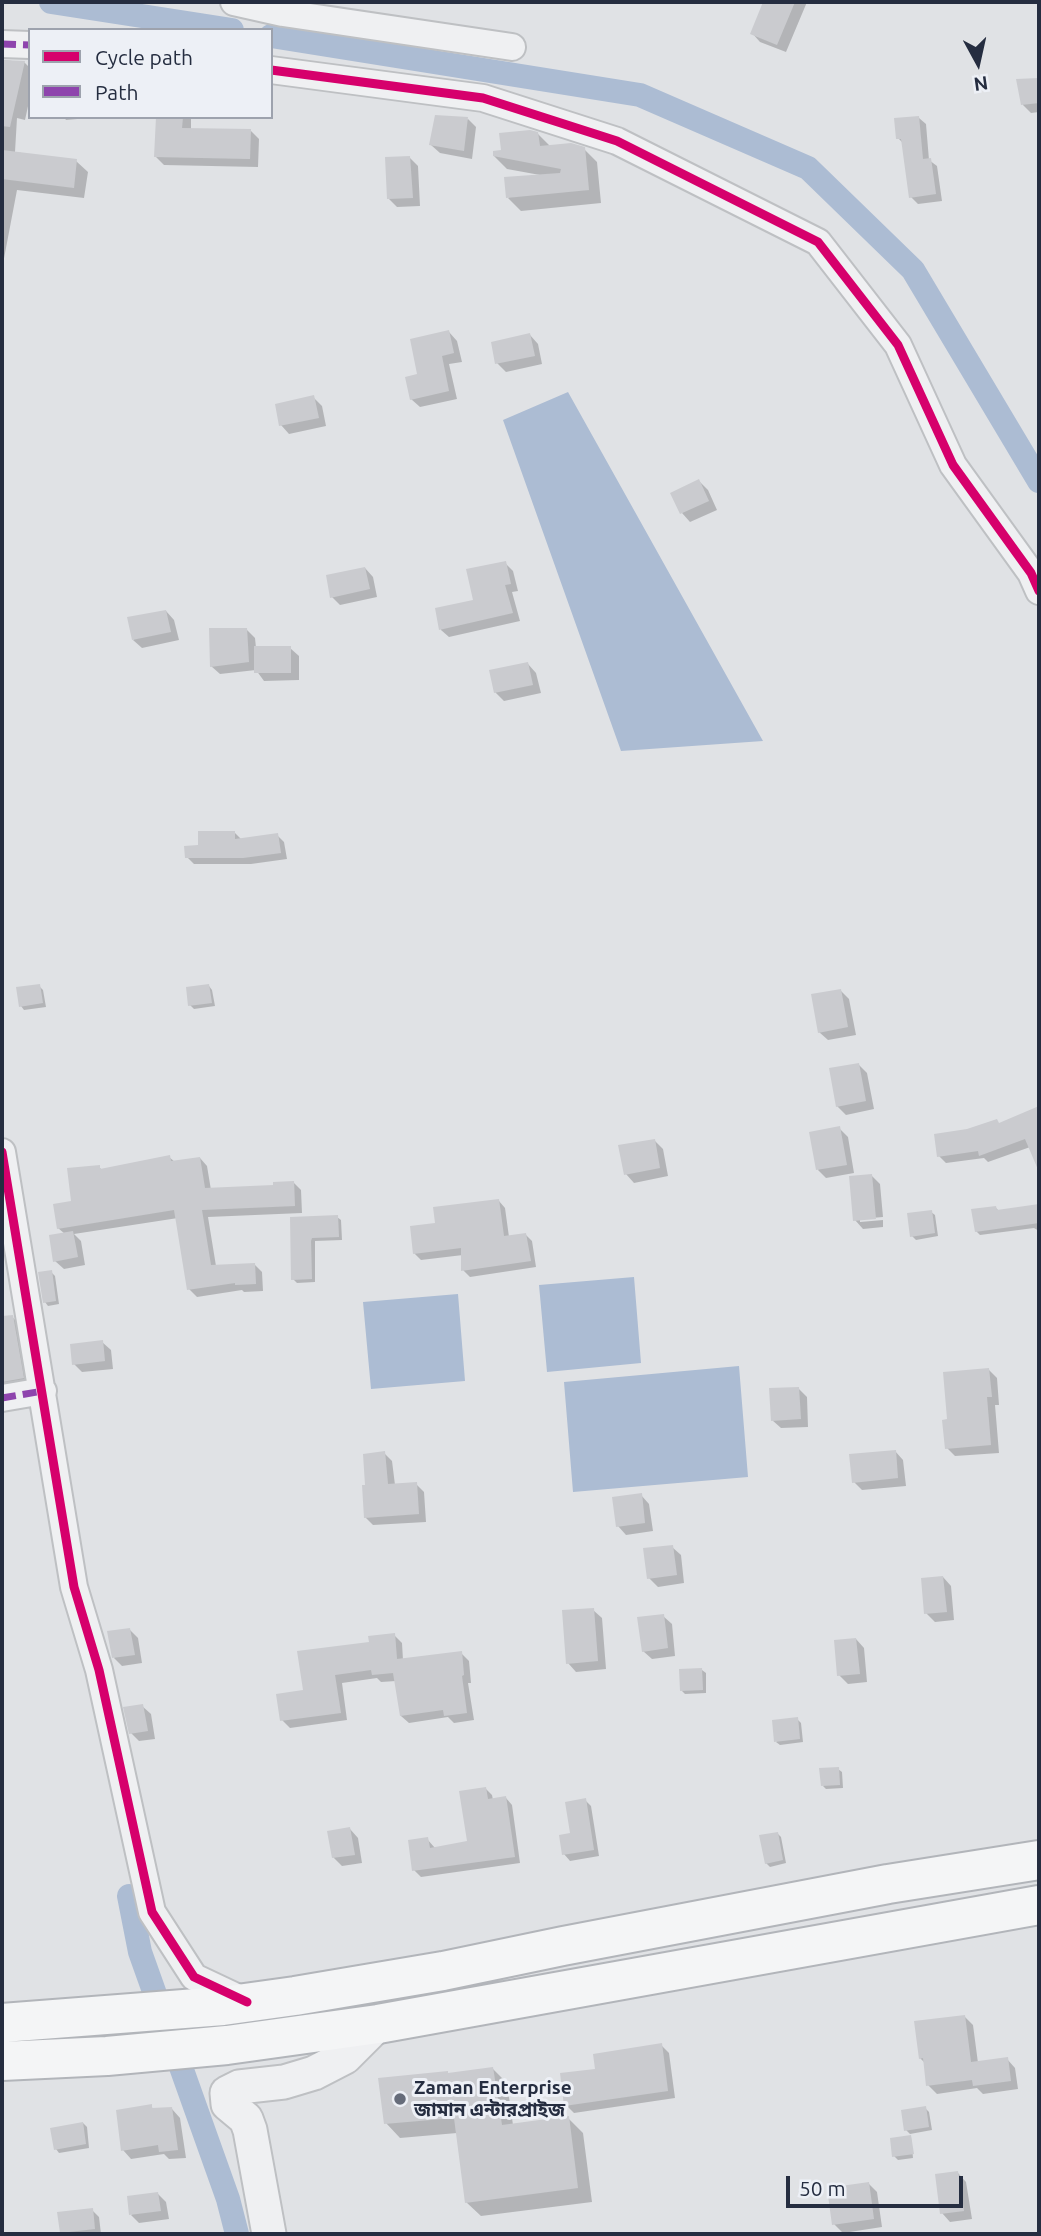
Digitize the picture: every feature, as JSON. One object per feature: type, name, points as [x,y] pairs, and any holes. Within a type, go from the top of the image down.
[{"type":"highway","points":[[2,2023],[235,2004],[443,1971],[888,1884],[1039,1860]]},
{"type":"highway","points":[[2,2061],[107,2056],[226,2045],[378,2024],[1039,1905]]},
{"type":"street","points":[[234,2],[283,13],[512,47]]},
{"type":"street","points":[[2,44],[28,45]]},
{"type":"street","points":[[273,70],[483,98],[617,141],[818,242],[898,345],[953,465],[1031,573],[1039,591]]},
{"type":"street","points":[[2,1152],[74,1587],[99,1671],[152,1912],[194,1977],[235,2004]]},
{"type":"street","points":[[2,1398],[43,1391]]},
{"type":"street","points":[[269,2234],[250,2130],[246,2119],[228,2104],[227,2094],[239,2087],[284,2082],[314,2073],[345,2057],[378,2024]]},
{"type":"water","points":[[568,392],[763,741],[621,751],[503,420]]},
{"type":"water","points":[[634,1277],[641,1363],[547,1372],[539,1285]]},
{"type":"water","points":[[458,1294],[465,1381],[371,1389],[363,1302]]},
{"type":"water","points":[[739,1366],[748,1477],[573,1492],[564,1382]]},
{"type":"building","points":[[763,2],[795,2],[777,45],[750,34]]},
{"type":"building","points":[[2,60],[25,61],[10,127],[2,126]]},
{"type":"building","points":[[1039,78],[1039,103],[1021,105],[1016,79]]},
{"type":"building","points":[[435,115],[468,117],[464,151],[429,145]]},
{"type":"building","points":[[919,116],[923,159],[931,158],[936,194],[909,198],[901,139],[896,139],[894,118]]},
{"type":"building","points":[[156,119],[183,119],[182,128],[251,129],[250,159],[154,157]]},
{"type":"building","points":[[530,130],[538,132],[540,146],[571,143],[585,147],[589,190],[506,198],[504,177],[560,173],[561,169],[493,156],[493,151],[501,150],[499,133]]},
{"type":"building","points":[[2,150],[77,159],[74,188],[2,179]]},
{"type":"building","points":[[410,156],[413,198],[387,199],[385,157]]},
{"type":"building","points":[[449,330],[454,353],[442,356],[449,391],[410,400],[405,377],[417,374],[410,339]]},
{"type":"building","points":[[530,333],[535,356],[495,364],[491,342]]},
{"type":"building","points":[[314,395],[319,418],[279,426],[275,404]]},
{"type":"building","points":[[699,479],[709,501],[680,514],[670,493]]},
{"type":"building","points":[[506,561],[511,584],[505,585],[513,613],[439,630],[435,608],[473,600],[466,569]]},
{"type":"building","points":[[365,567],[370,589],[330,598],[326,575]]},
{"type":"building","points":[[166,610],[171,632],[132,640],[127,617]]},
{"type":"building","points":[[209,628],[247,628],[249,662],[210,667]]},
{"type":"building","points":[[254,646],[291,646],[291,673],[254,673]]},
{"type":"building","points":[[528,662],[533,685],[494,693],[489,670]]},
{"type":"building","points":[[198,831],[235,831],[235,839],[278,833],[281,853],[243,858],[185,858],[184,846],[198,845]]},
{"type":"building","points":[[40,984],[43,1003],[19,1007],[16,987]]},
{"type":"building","points":[[209,984],[212,1003],[188,1006],[186,987]]},
{"type":"building","points":[[841,989],[848,1027],[818,1033],[811,994]]},
{"type":"building","points":[[859,1063],[866,1101],[836,1107],[829,1068]]},
{"type":"building","points":[[1039,1106],[1039,1172],[1025,1139],[979,1156],[978,1151],[937,1157],[934,1134],[967,1129],[997,1119],[999,1123]]},
{"type":"building","points":[[840,1126],[847,1165],[816,1170],[809,1132]]},
{"type":"building","points":[[655,1139],[660,1168],[624,1175],[618,1145]]},
{"type":"building","points":[[170,1155],[171,1161],[200,1157],[205,1188],[273,1185],[273,1182],[294,1181],[295,1206],[202,1210],[211,1265],[255,1263],[256,1284],[235,1283],[187,1290],[174,1210],[57,1229],[53,1204],[71,1201],[67,1168],[100,1165],[100,1169]]},
{"type":"building","points":[[872,1174],[876,1219],[853,1221],[849,1176]]},
{"type":"building","points":[[499,1199],[504,1236],[526,1233],[531,1261],[461,1271],[461,1248],[413,1254],[410,1226],[435,1223],[433,1207]]},
{"type":"building","points":[[1039,1204],[1039,1223],[975,1232],[971,1209],[996,1206],[997,1210]]},
{"type":"building","points":[[932,1210],[935,1233],[910,1237],[907,1213]]},
{"type":"building","points":[[338,1215],[339,1237],[312,1238],[312,1279],[291,1280],[290,1217]]},
{"type":"building","points":[[73,1231],[78,1257],[53,1262],[49,1235]]},
{"type":"building","points":[[52,1270],[56,1301],[43,1303],[38,1272]]},
{"type":"building","points":[[13,1315],[24,1378],[2,1382],[2,1316]]},
{"type":"building","points":[[103,1340],[105,1361],[72,1365],[70,1344]]},
{"type":"building","points":[[989,1368],[992,1397],[987,1397],[991,1445],[945,1449],[942,1420],[947,1419],[943,1372]]},
{"type":"building","points":[[799,1387],[801,1419],[771,1421],[769,1388]]},
{"type":"building","points":[[896,1450],[898,1478],[852,1483],[849,1454]]},
{"type":"building","points":[[385,1451],[388,1484],[417,1482],[419,1514],[364,1518],[363,1454]]},
{"type":"building","points":[[642,1493],[645,1523],[616,1527],[612,1497]]},
{"type":"building","points":[[673,1545],[677,1575],[647,1579],[643,1548]]},
{"type":"building","points":[[943,1576],[947,1612],[924,1614],[921,1578]]},
{"type":"building","points":[[594,1608],[598,1661],[566,1664],[562,1610]]},
{"type":"building","points":[[664,1614],[668,1648],[642,1652],[637,1617]]},
{"type":"building","points":[[130,1628],[135,1655],[112,1658],[107,1631]]},
{"type":"building","points":[[395,1633],[397,1659],[462,1651],[467,1713],[444,1716],[443,1710],[400,1716],[393,1673],[372,1675],[371,1670],[335,1675],[341,1713],[280,1721],[276,1694],[303,1690],[297,1651],[369,1642],[368,1636]]},
{"type":"building","points":[[856,1638],[860,1674],[837,1676],[834,1640]]},
{"type":"building","points":[[702,1668],[703,1690],[680,1691],[679,1669]]},
{"type":"building","points":[[143,1704],[148,1731],[129,1734],[123,1707]]},
{"type":"building","points":[[798,1717],[800,1739],[774,1742],[772,1720]]},
{"type":"building","points":[[839,1767],[840,1785],[821,1786],[819,1768]]},
{"type":"building","points":[[486,1787],[488,1799],[506,1796],[515,1857],[412,1871],[408,1840],[428,1837],[430,1848],[467,1841],[459,1791]]},
{"type":"building","points":[[586,1798],[594,1850],[562,1855],[559,1835],[570,1833],[565,1802]]},
{"type":"building","points":[[350,1827],[355,1855],[332,1858],[327,1831]]},
{"type":"building","points":[[778,1832],[783,1860],[765,1864],[759,1835]]},
{"type":"building","points":[[965,2015],[971,2062],[1008,2057],[1011,2081],[973,2086],[972,2080],[926,2086],[923,2058],[919,2059],[914,2021]]},
{"type":"building","points":[[662,2043],[668,2091],[564,2106],[560,2073],[595,2069],[593,2054]]},
{"type":"building","points":[[493,2067],[502,2125],[569,2116],[578,2188],[465,2203],[454,2118],[384,2124],[378,2078]]},
{"type":"building","points":[[152,2104],[152,2108],[172,2107],[178,2150],[159,2152],[158,2145],[121,2151],[116,2110]]},
{"type":"building","points":[[926,2106],[929,2127],[904,2131],[901,2110]]},
{"type":"building","points":[[83,2122],[86,2144],[54,2150],[50,2128]]},
{"type":"building","points":[[911,2135],[914,2154],[892,2157],[890,2138]]},
{"type":"building","points":[[958,2171],[964,2211],[940,2214],[935,2174]]},
{"type":"building","points":[[869,2182],[874,2219],[832,2225],[827,2188]]},
{"type":"building","points":[[158,2192],[161,2211],[129,2215],[127,2196]]},
{"type":"building","points":[[93,2208],[95,2229],[60,2233],[57,2212]]},
{"type":"waterway","points":[[51,2],[219,28]]},
{"type":"waterway","points":[[273,36],[640,95],[808,168],[913,270],[1039,481]]},
{"type":"waterway","points":[[129,1896],[140,1952],[228,2199],[237,2234]]},
{"type":"marked path","points":[[2,44],[28,45]]},
{"type":"marked path","points":[[2,1398],[43,1391]]},
{"type":"cycle path","points":[[273,70],[483,98],[617,141],[818,242],[898,345],[953,465],[1031,573],[1039,591]]},
{"type":"cycle path","points":[[2,1152],[74,1587],[99,1670],[152,1912],[194,1977],[247,2002]]},
{"type":"place","name":"Zaman Enterprise জামান এন্টারপ্রাইজ","points":[[400,2099]]}]
